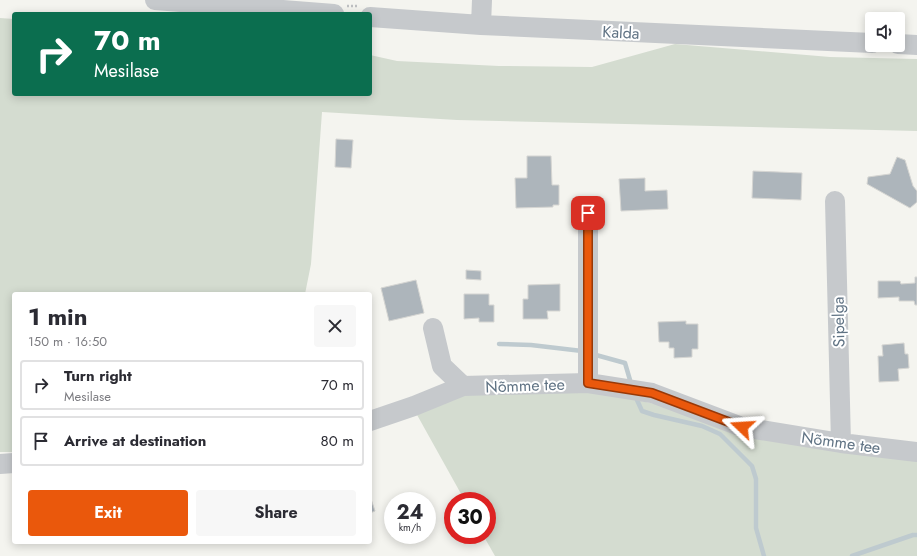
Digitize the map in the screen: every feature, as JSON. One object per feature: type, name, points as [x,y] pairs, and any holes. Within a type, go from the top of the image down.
[{"type":"street","points":[[155,0],[208,2],[313,12]]},
{"type":"street","points":[[480,25],[482,0]]},
{"type":"street","name":"Kalda","points":[[372,17],[480,25],[865,43]]},
{"type":"street","points":[[905,44],[917,45]]},
{"type":"street","name":"Sipelga","points":[[835,201],[841,443]]},
{"type":"street","points":[[588,213],[588,383]]},
{"type":"street","points":[[433,328],[442,366],[463,386]]},
{"type":"street","name":"Nõmme tee","points":[[372,420],[414,406],[463,386],[588,383],[652,393],[742,427],[841,443],[917,452]]},
{"type":"street","points":[[0,464],[12,463]]},
{"type":"shaded area","points":[[0,18],[12,19],[12,96],[372,96],[372,55],[397,61],[499,66],[592,67],[675,44],[830,57],[917,59],[917,131],[457,120],[322,112],[311,264],[305,292],[12,292],[12,452],[0,452]]},
{"type":"shaded area","points":[[588,390],[917,458],[917,556],[495,556],[488,544],[496,544],[496,492],[460,492],[416,413],[466,393]]},
{"type":"building","points":[[336,139],[353,140],[351,168],[335,167]]},
{"type":"building","points":[[527,156],[551,156],[552,185],[559,185],[559,205],[553,205],[553,207],[516,208],[515,178],[527,178]]},
{"type":"building","points":[[897,157],[905,160],[913,186],[917,191],[917,202],[910,208],[867,184],[868,177],[890,174]]},
{"type":"building","points":[[753,171],[802,173],[801,200],[752,198]]},
{"type":"building","points":[[645,178],[645,191],[667,190],[668,209],[621,211],[619,179]]},
{"type":"building","points":[[466,270],[481,271],[481,280],[466,279]]},
{"type":"building","points":[[915,277],[917,277],[917,305],[915,305],[914,301],[899,301],[899,297],[878,298],[878,281],[900,281],[901,284],[915,283]]},
{"type":"building","points":[[416,280],[424,313],[389,321],[381,288]]},
{"type":"building","points":[[560,284],[560,311],[547,311],[548,319],[523,319],[523,299],[528,299],[528,285]]},
{"type":"building","points":[[464,294],[489,294],[489,305],[494,305],[494,322],[479,322],[479,318],[464,319]]},
{"type":"building","points":[[686,321],[686,324],[698,324],[698,349],[692,349],[692,357],[674,358],[674,348],[669,348],[669,342],[659,342],[658,322]]},
{"type":"building","points":[[904,343],[905,354],[908,354],[909,368],[898,369],[899,381],[879,382],[878,356],[883,356],[882,345]]},
{"type":"building","points":[[372,502],[375,511],[372,512]]},
{"type":"waterway","points":[[499,344],[531,345],[582,351]]},
{"type":"waterway","points":[[596,355],[625,363],[630,380]]},
{"type":"waterway","points":[[637,400],[642,411],[702,426],[720,434],[752,466],[756,479],[756,528],[764,556]]},
{"type":"waterway","points":[[852,556],[913,535],[917,535]]},
{"type":"route","points":[[588,213],[588,383],[652,393],[742,427]]}]
